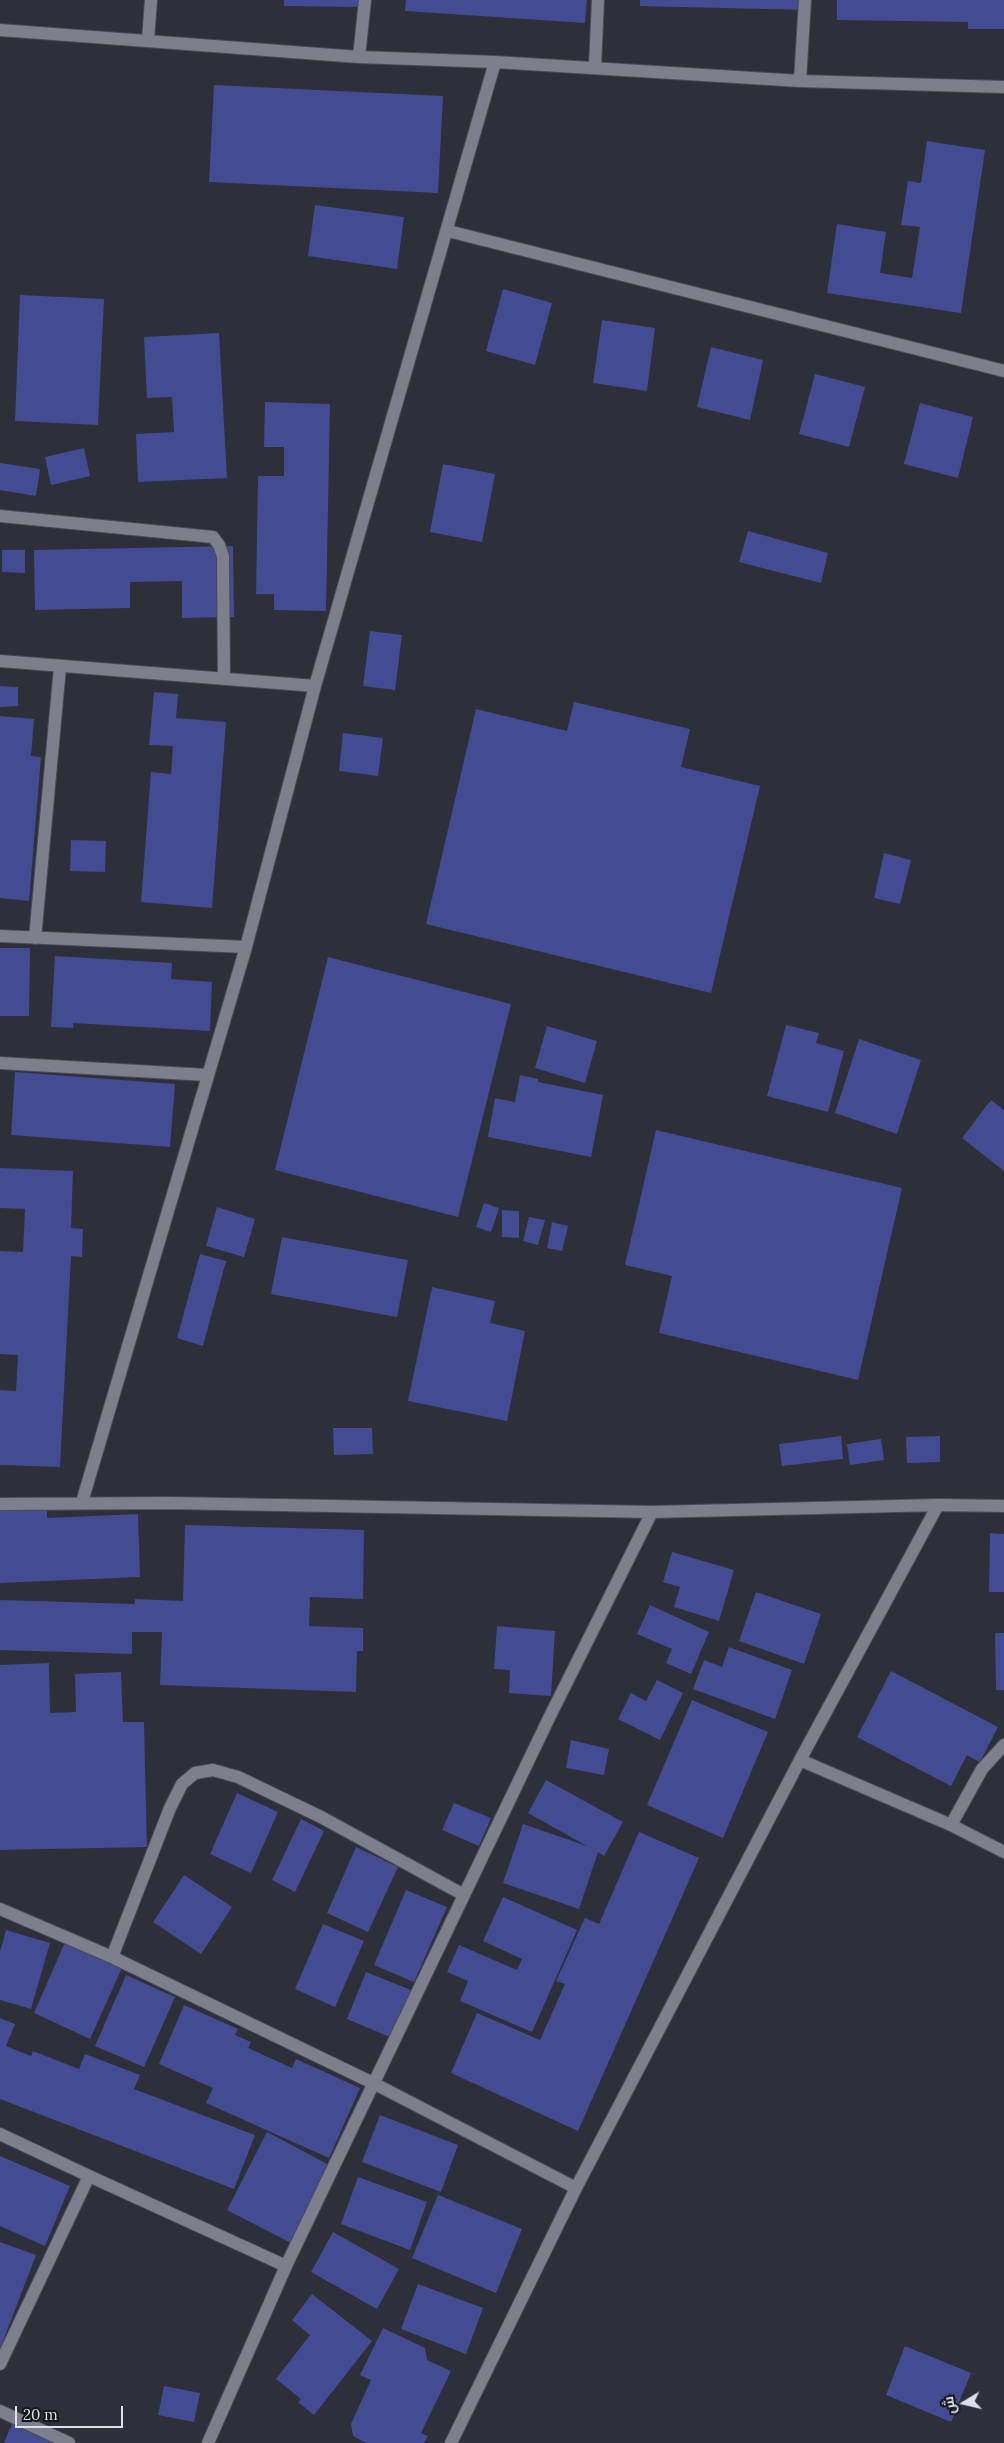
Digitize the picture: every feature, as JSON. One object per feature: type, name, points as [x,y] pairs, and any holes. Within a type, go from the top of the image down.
[{"type":"street","points":[[148,40],[151,0]]},
{"type":"street","points":[[360,57],[365,0]]},
{"type":"street","points":[[595,67],[598,0]]},
{"type":"street","points":[[800,81],[805,0]]},
{"type":"street","points":[[0,30],[360,57],[595,67],[800,81],[1004,87]]},
{"type":"street","points":[[82,1502],[246,946],[314,686],[448,231],[495,62]]},
{"type":"street","points":[[448,231],[1004,371]]},
{"type":"street","points":[[0,516],[213,537],[219,544],[223,556],[224,679]]},
{"type":"street","points":[[0,661],[314,686]]},
{"type":"street","points":[[35,938],[60,667]]},
{"type":"street","points":[[0,936],[246,946]]},
{"type":"street","points":[[0,1063],[207,1075]]},
{"type":"street","points":[[0,1504],[82,1502],[652,1512],[938,1505],[1004,1506]]},
{"type":"street","points":[[451,2443],[576,2188],[800,1760],[938,1505]]},
{"type":"street","points":[[208,2443],[286,2266],[375,2084],[464,1895],[652,1512]]},
{"type":"street","points":[[951,1826],[982,1770],[1004,1745]]},
{"type":"street","points":[[800,1760],[951,1826],[1004,1852]]},
{"type":"street","points":[[112,1957],[170,1808],[182,1784],[195,1773],[212,1770],[238,1777],[321,1817],[464,1895]]},
{"type":"street","points":[[0,1909],[112,1957],[375,2084],[576,2188]]},
{"type":"street","points":[[0,2134],[286,2266]]},
{"type":"street","points":[[0,2364],[88,2176]]},
{"type":"street","points":[[0,2411],[69,2443]]},
{"type":"building","points":[[284,0],[370,0],[370,7],[284,6]]},
{"type":"building","points":[[406,0],[587,0],[585,23],[405,11]]},
{"type":"building","points":[[640,0],[806,0],[806,10],[640,6]]},
{"type":"building","points":[[837,0],[1004,0],[1004,29],[968,29],[968,22],[837,20]]},
{"type":"building","points":[[214,85],[443,96],[438,193],[209,182]]},
{"type":"building","points":[[927,141],[985,150],[961,313],[827,293],[837,224],[886,232],[880,273],[912,278],[920,227],[901,225],[908,181],[921,183]]},
{"type":"building","points":[[315,205],[404,217],[397,269],[308,256]]},
{"type":"building","points":[[503,289],[552,303],[535,365],[486,351]]},
{"type":"building","points":[[20,295],[104,299],[98,425],[15,421]]},
{"type":"building","points":[[602,320],[655,328],[647,391],[593,383]]},
{"type":"building","points":[[219,333],[227,478],[138,482],[136,434],[174,432],[172,397],[147,398],[144,337]]},
{"type":"building","points":[[711,347],[763,360],[750,420],[697,407]]},
{"type":"building","points":[[815,374],[865,387],[849,447],[799,434]]},
{"type":"building","points":[[265,402],[330,404],[326,611],[274,610],[274,594],[256,594],[258,476],[284,476],[284,447],[264,447]]},
{"type":"building","points":[[920,403],[973,417],[958,478],[904,464]]},
{"type":"building","points":[[84,448],[90,476],[51,485],[45,457]]},
{"type":"building","points":[[0,463],[40,469],[36,496],[0,490]]},
{"type":"building","points":[[443,464],[495,474],[482,542],[430,532]]},
{"type":"building","points":[[748,531],[828,553],[821,583],[739,562]]},
{"type":"building","points":[[233,546],[234,617],[182,618],[182,581],[130,582],[130,608],[35,610],[34,550]]},
{"type":"building","points":[[2,550],[25,550],[25,573],[2,572]]},
{"type":"building","points":[[370,631],[402,635],[395,690],[363,686]]},
{"type":"building","points":[[0,686],[18,687],[18,706],[0,707]]},
{"type":"building","points":[[154,692],[178,694],[176,718],[226,722],[212,908],[141,902],[151,772],[171,774],[173,746],[149,745]]},
{"type":"building","points":[[574,702],[690,729],[681,767],[760,786],[711,993],[426,924],[476,709],[567,731]]},
{"type":"building","points":[[0,716],[34,719],[31,756],[41,757],[29,901],[0,898]]},
{"type":"building","points":[[343,733],[383,738],[378,776],[339,771]]},
{"type":"building","points":[[71,840],[106,841],[105,872],[70,871]]},
{"type":"building","points":[[884,853],[911,860],[900,904],[874,898]]},
{"type":"building","points":[[0,948],[30,948],[29,1016],[0,1016]]},
{"type":"building","points":[[55,956],[172,963],[171,979],[212,982],[210,1031],[73,1023],[73,1028],[51,1027]]},
{"type":"building","points":[[328,957],[511,1004],[458,1217],[275,1170]]},
{"type":"building","points":[[786,1025],[819,1033],[816,1043],[844,1051],[828,1112],[767,1096]]},
{"type":"building","points":[[547,1026],[597,1041],[585,1083],[535,1068]]},
{"type":"building","points":[[859,1039],[921,1060],[897,1134],[835,1113]]},
{"type":"building","points":[[15,1072],[175,1084],[170,1147],[11,1135]]},
{"type":"building","points":[[520,1075],[538,1079],[538,1082],[603,1095],[591,1157],[488,1137],[495,1098],[515,1102]]},
{"type":"building","points":[[991,1100],[1004,1110],[1004,1171],[962,1138]]},
{"type":"building","points":[[656,1130],[902,1188],[858,1380],[659,1333],[672,1276],[625,1265]]},
{"type":"building","points":[[0,1168],[73,1171],[71,1228],[83,1229],[82,1257],[71,1256],[60,1467],[0,1465],[0,1390],[16,1391],[18,1355],[0,1354],[0,1251],[23,1252],[25,1209],[0,1208]]},
{"type":"building","points":[[484,1203],[499,1208],[491,1232],[476,1227]]},
{"type":"building","points":[[217,1207],[255,1219],[244,1257],[206,1246]]},
{"type":"building","points":[[502,1210],[519,1211],[519,1238],[502,1237]]},
{"type":"building","points":[[529,1217],[545,1220],[538,1245],[523,1241]]},
{"type":"building","points":[[552,1222],[568,1226],[562,1251],[547,1248]]},
{"type":"building","points":[[282,1237],[408,1260],[397,1317],[271,1294]]},
{"type":"building","points":[[200,1254],[226,1261],[203,1346],[177,1338]]},
{"type":"building","points":[[432,1287],[495,1301],[490,1323],[525,1331],[507,1421],[408,1401]]},
{"type":"building","points":[[333,1428],[372,1428],[373,1454],[334,1455]]},
{"type":"building","points":[[841,1436],[843,1459],[782,1466],[779,1444]]},
{"type":"building","points":[[940,1436],[940,1462],[907,1463],[906,1437]]},
{"type":"building","points":[[881,1439],[884,1460],[850,1465],[847,1444]]},
{"type":"building","points":[[47,1506],[47,1518],[138,1514],[140,1577],[0,1583],[0,1508]]},
{"type":"building","points":[[185,1525],[364,1530],[363,1599],[310,1597],[309,1626],[363,1628],[363,1651],[357,1651],[356,1692],[160,1685],[162,1632],[132,1632],[132,1654],[0,1650],[0,1600],[135,1604],[135,1599],[183,1601]]},
{"type":"building","points":[[990,1533],[1004,1534],[1004,1592],[989,1592]]},
{"type":"building","points":[[672,1552],[734,1570],[719,1621],[674,1607],[680,1587],[663,1582]]},
{"type":"building","points":[[756,1592],[821,1614],[804,1664],[739,1641]]},
{"type":"building","points":[[650,1605],[709,1632],[691,1674],[666,1663],[672,1649],[637,1634]]},
{"type":"building","points":[[497,1626],[555,1631],[551,1696],[509,1693],[510,1670],[494,1669]]},
{"type":"building","points":[[995,1633],[1004,1633],[1004,1690],[996,1690]]},
{"type":"building","points":[[729,1647],[792,1670],[775,1719],[693,1689],[704,1660],[722,1667]]},
{"type":"building","points":[[49,1663],[50,1713],[76,1712],[75,1674],[121,1672],[123,1722],[144,1722],[147,1847],[0,1850],[0,1665]]},
{"type":"building","points":[[891,1671],[998,1727],[980,1762],[967,1755],[951,1786],[857,1737]]},
{"type":"building","points":[[657,1680],[683,1693],[660,1740],[618,1719],[631,1693],[646,1701]]},
{"type":"building","points":[[692,1700],[768,1732],[723,1838],[647,1805]]},
{"type":"building","points":[[571,1740],[609,1749],[604,1775],[566,1768]]},
{"type":"building","points":[[546,1780],[623,1822],[604,1856],[598,1852],[579,1909],[503,1883],[523,1824],[587,1846],[528,1813]]},
{"type":"building","points":[[237,1793],[278,1812],[251,1873],[210,1854]]},
{"type":"building","points":[[454,1803],[491,1818],[479,1846],[442,1830]]},
{"type":"building","points":[[301,1819],[324,1831],[295,1892],[272,1880]]},
{"type":"building","points":[[639,1832],[699,1858],[578,2131],[451,2073],[477,2013],[540,2040],[565,1984],[556,1981],[585,1918],[599,1924]]},
{"type":"building","points":[[356,1847],[398,1867],[368,1932],[327,1913]]},
{"type":"building","points":[[184,1875],[232,1907],[201,1954],[153,1922]]},
{"type":"building","points":[[406,1890],[447,1907],[414,1982],[374,1965]]},
{"type":"building","points":[[503,1897],[577,1930],[532,2032],[460,2001],[468,1981],[447,1972],[459,1945],[517,1970],[522,1959],[483,1941]]},
{"type":"building","points":[[323,1924],[364,1941],[335,2007],[295,1989]]},
{"type":"building","points":[[6,1930],[50,1943],[31,2009],[0,2000],[0,1952]]},
{"type":"building","points":[[69,1933],[126,1959],[90,2039],[34,2013]]},
{"type":"building","points":[[366,1972],[411,1990],[392,2038],[347,2019]]},
{"type":"building","points":[[126,1975],[175,1997],[144,2067],[95,2046]]},
{"type":"building","points":[[184,2005],[238,2029],[235,2035],[251,2042],[248,2048],[292,2068],[296,2059],[360,2088],[329,2158],[206,2103],[213,2088],[159,2064]]},
{"type":"building","points":[[0,2018],[15,2024],[6,2046],[31,2056],[33,2051],[79,2069],[85,2054],[140,2075],[134,2089],[255,2135],[234,2189],[0,2099]]},
{"type":"building","points":[[380,2115],[458,2145],[441,2192],[362,2162]]},
{"type":"building","points":[[267,2132],[331,2166],[291,2243],[227,2210]]},
{"type":"building","points":[[0,2156],[70,2186],[45,2246],[0,2226]]},
{"type":"building","points":[[358,2177],[427,2202],[410,2250],[341,2224]]},
{"type":"building","points":[[438,2195],[522,2229],[496,2293],[412,2258]]},
{"type":"building","points":[[333,2232],[399,2269],[377,2309],[311,2272]]},
{"type":"building","points":[[0,2242],[36,2255],[0,2349]]},
{"type":"building","points":[[418,2284],[483,2308],[466,2354],[401,2329]]},
{"type":"building","points":[[312,2294],[372,2341],[314,2415],[298,2402],[301,2399],[276,2379],[310,2335],[292,2320]]},
{"type":"building","points":[[383,2328],[425,2348],[427,2360],[451,2371],[421,2433],[428,2436],[424,2443],[366,2443],[353,2436],[351,2424],[371,2380],[360,2375]]},
{"type":"building","points":[[905,2346],[971,2373],[951,2422],[886,2395]]},
{"type":"building","points":[[164,2386],[200,2393],[194,2422],[158,2415]]},
{"type":"building","points":[[16,2414],[75,2438],[73,2443],[4,2443]]}]
